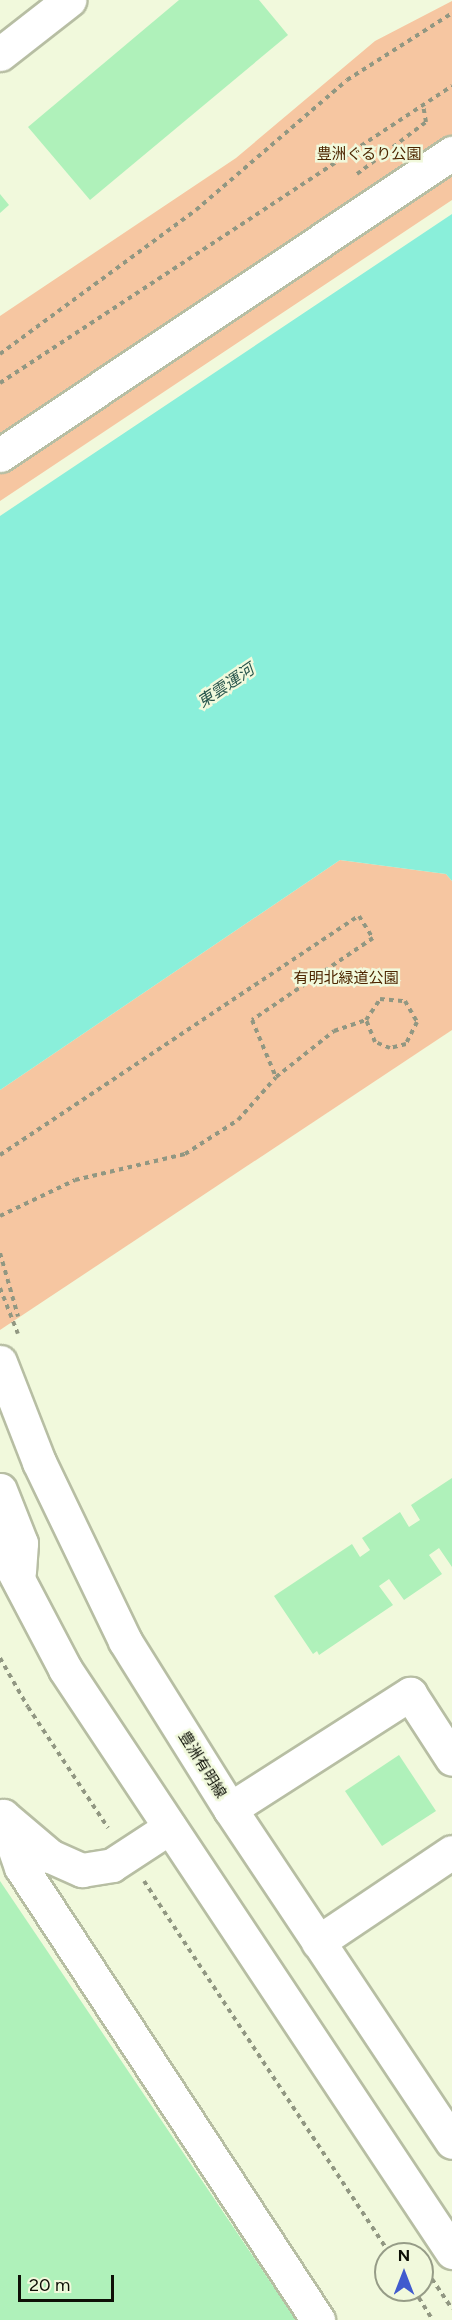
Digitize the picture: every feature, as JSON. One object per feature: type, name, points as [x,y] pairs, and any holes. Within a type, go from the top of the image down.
[{"type":"main road","points":[[0,54],[69,0]]},
{"type":"main road","points":[[0,455],[452,153]]},
{"type":"main road","name":"豊洲有明線","points":[[12,1353],[39,1462],[124,1641],[230,1809],[452,2142]]},
{"type":"main road","points":[[0,1481],[14,1466],[39,1462]]},
{"type":"main road","points":[[0,1490],[21,1543],[18,1586]]},
{"type":"main road","points":[[0,1545],[18,1586],[65,1669],[170,1827],[440,2262]]},
{"type":"main road","points":[[230,1809],[410,1694],[452,1759]]},
{"type":"main road","points":[[2,1814],[50,1856],[82,1870],[99,1870],[170,1827]]},
{"type":"main road","points":[[2,1814],[21,1866],[318,2320]]},
{"type":"main road","points":[[318,1942],[452,1852]]},
{"type":"path","points":[[0,354],[196,210],[347,80],[452,13]]},
{"type":"path","points":[[0,383],[452,86]]},
{"type":"path","points":[[0,1155],[359,916],[373,938],[252,1020],[276,1077]]},
{"type":"path","points":[[0,1216],[75,1180],[185,1154],[238,1120],[276,1077],[334,1030],[366,1020],[380,999],[397,997],[412,1006],[417,1022],[406,1044],[390,1048],[375,1042],[366,1020]]},
{"type":"path","points":[[0,1253],[18,1316]]},
{"type":"path","points":[[0,1288],[9,1318],[12,1353]]},
{"type":"path","points":[[0,1658],[28,1707],[382,2242]]},
{"type":"path","points":[[440,2262],[452,2309]]},
{"type":"path","points":[[422,2302],[433,2320]]},
{"type":"green space","name":"豊洲ぐるり公園","points":[[452,1],[452,200],[0,501],[0,316],[236,158],[375,41]]},
{"type":"green space","name":"有明北緑道公園","points":[[340,860],[446,874],[452,881],[452,1030],[0,1330],[0,1090]]},
{"type":"water","name":"東雲運河","points":[[452,214],[452,881],[446,874],[340,860],[0,1090],[0,516]]},
{"type":"building","points":[[179,0],[259,0],[288,35],[90,200],[28,127]]},
{"type":"building","points":[[0,194],[9,205],[0,213]]},
{"type":"building","points":[[452,1478],[452,1567],[439,1548],[429,1555],[442,1574],[404,1600],[389,1579],[379,1586],[393,1605],[319,1655],[317,1651],[313,1654],[274,1596],[352,1544],[360,1557],[370,1550],[362,1538],[400,1512],[409,1527],[420,1520],[411,1505]]},
{"type":"building","points":[[399,1755],[436,1811],[382,1846],[345,1791]]},
{"type":"building","points":[[0,1881],[296,2320],[0,2320]]}]
